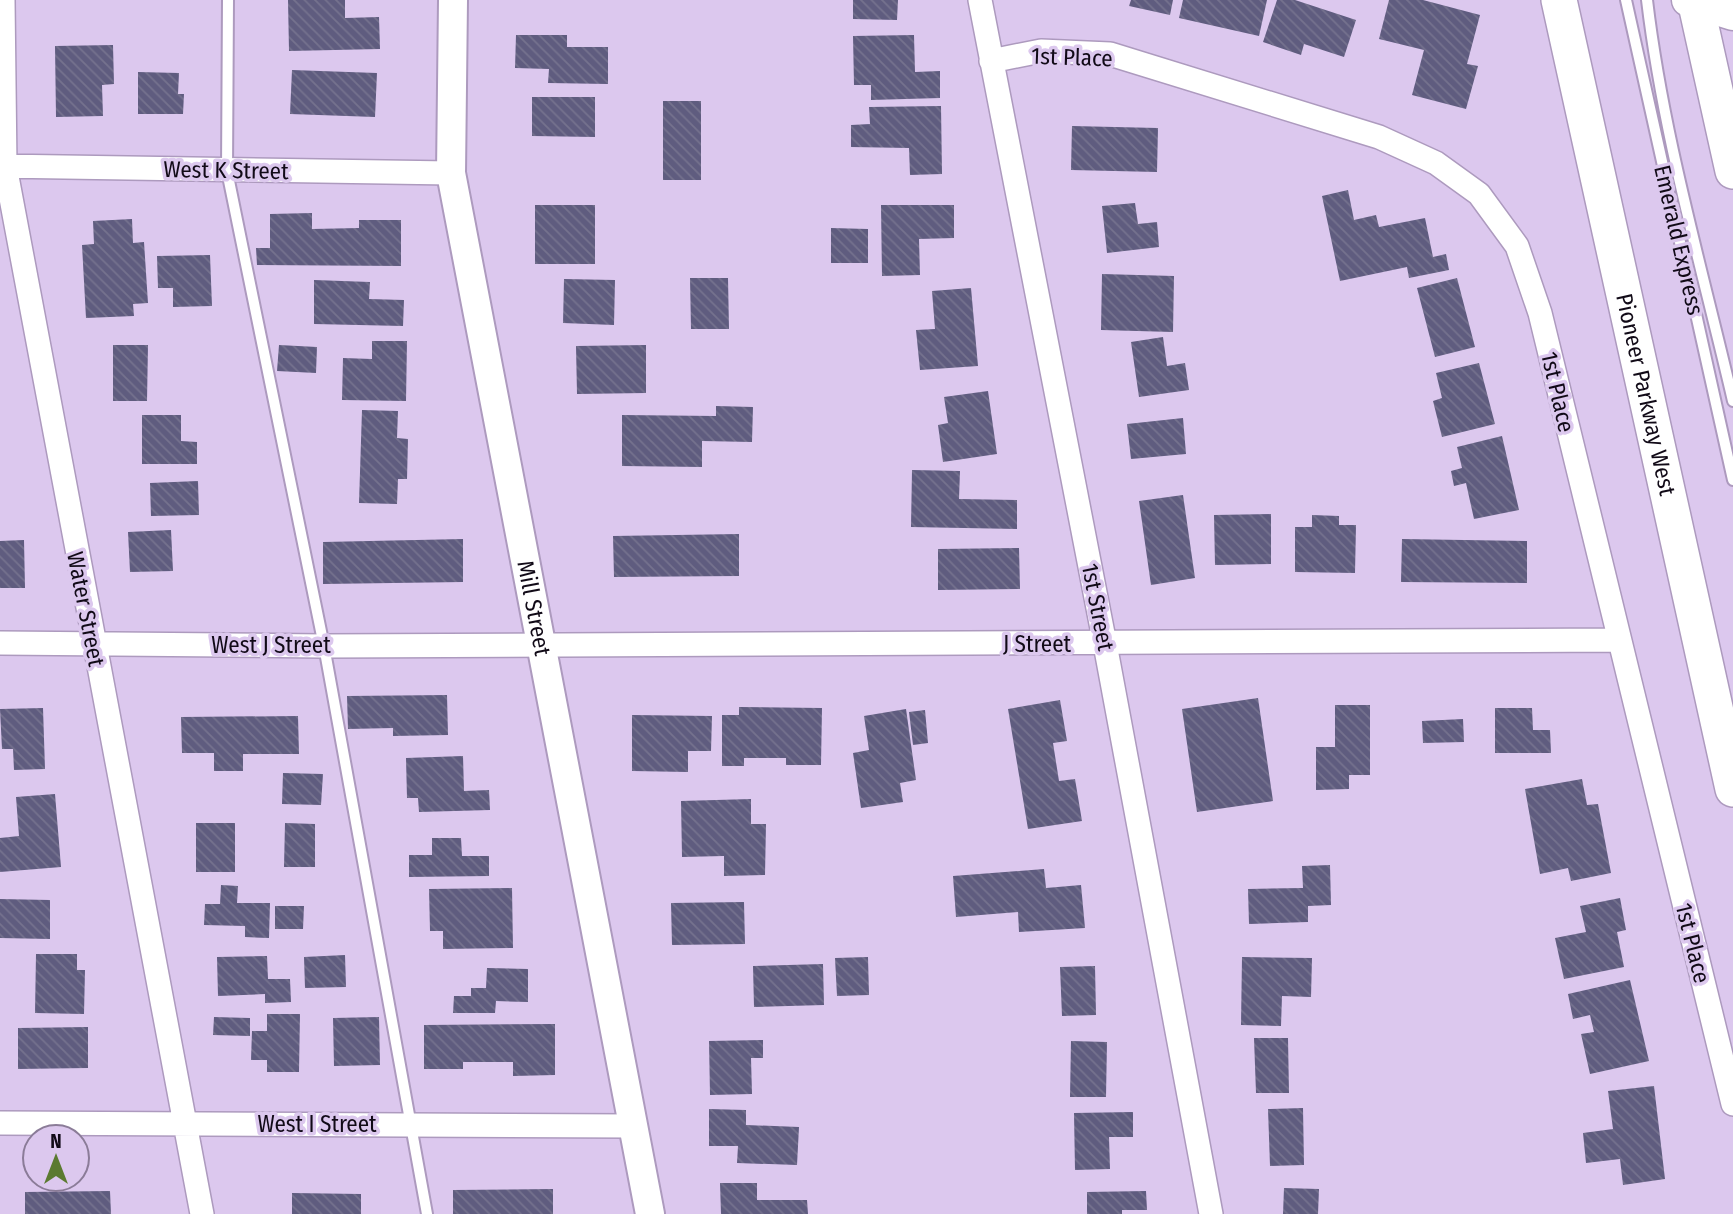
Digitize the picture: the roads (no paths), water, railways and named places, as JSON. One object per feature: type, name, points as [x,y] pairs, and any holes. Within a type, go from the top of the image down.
[{"type":"main road","name":"Pioneer Parkway West","points":[[1559,0],[1733,789]]},
{"type":"main road","points":[[1693,1],[1733,14]]},
{"type":"main road","points":[[1693,1],[1731,154]]},
{"type":"street","name":"Water Street","points":[[4,0],[2,166],[201,1214]]},
{"type":"street","name":"Mill Street","points":[[453,0],[451,173],[650,1214]]},
{"type":"street","name":"1st Street","points":[[979,0],[1105,644],[1211,1214]]},
{"type":"street","name":"1st Place","points":[[991,61],[1041,51],[1110,54],[1379,137],[1436,163],[1479,194],[1517,246],[1540,313],[1617,640],[1733,1104]]},
{"type":"street","name":"West K Street","points":[[2,166],[451,173]]},
{"type":"street","name":"J Street","points":[[541,645],[1617,640]]},
{"type":"street","name":"West J Street","points":[[0,643],[541,645]]},
{"type":"street","name":"West I Street","points":[[0,1123],[634,1126]]},
{"type":"lane","points":[[228,0],[227,171],[324,646],[427,1214]]},
{"type":"lane","name":"Emerald Express","points":[[1626,0],[1733,480]]},
{"type":"lane","name":"Emerald Express","points":[[1647,0],[1661,88],[1733,401]]}]
